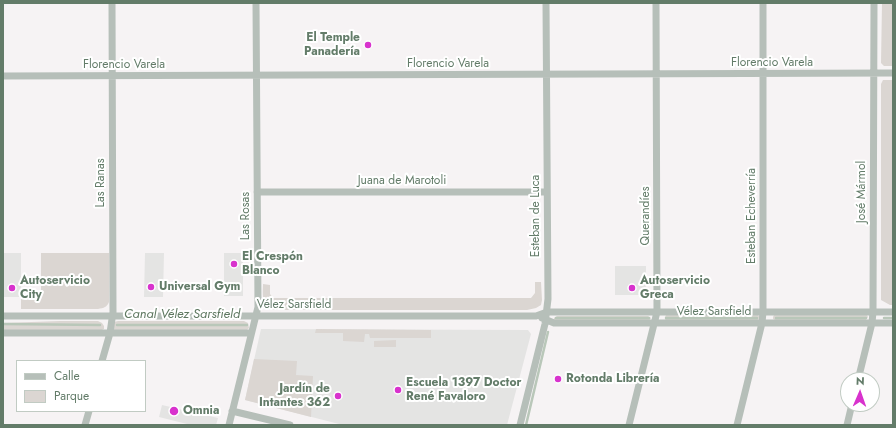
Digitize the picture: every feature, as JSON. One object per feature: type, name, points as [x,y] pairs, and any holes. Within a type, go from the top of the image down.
[{"type":"street","name":"Las Ranas","points":[[102,360],[110,333],[112,316],[112,3]]},
{"type":"street","name":"Las Rosas","points":[[228,425],[258,307],[256,3]]},
{"type":"street","name":"Esteban de Luca","points":[[520,425],[546,320],[548,298],[546,3]]},
{"type":"street","name":"Querandíes","points":[[629,425],[657,312],[656,3]]},
{"type":"street","name":"Esteban Echeverría","points":[[737,425],[762,323],[763,312],[763,3]]},
{"type":"street","name":"José Mármol","points":[[860,372],[872,323],[873,312],[874,3]]},
{"type":"street","name":"Florencio Varela","points":[[3,76],[893,73]]},
{"type":"street","name":"Juana de Marotoli","points":[[257,192],[547,192]]},
{"type":"street","name":"Vélez Sarsfield","points":[[3,316],[536,316],[546,312],[893,312]]},
{"type":"street","name":"Vélez Sarsfield","points":[[536,316],[554,323],[893,323]]},
{"type":"street","points":[[3,333],[251,333]]},
{"type":"street","points":[[232,411],[290,425]]},
{"type":"street","points":[[85,425],[89,412]]},
{"type":"street","points":[[847,425],[850,412]]},
{"type":"shaded area","points":[[3,253],[21,253],[21,297],[3,297]]},
{"type":"shaded area","points":[[145,253],[164,253],[163,297],[144,297]]},
{"type":"shaded area","points":[[224,253],[243,253],[243,296],[224,296]]},
{"type":"shaded area","points":[[615,266],[646,266],[646,291],[641,295],[615,295]]},
{"type":"shaded area","points":[[261,329],[528,330],[531,334],[507,425],[343,425],[245,400]]},
{"type":"shaded area","name":"Omnia","points":[[162,405],[218,418],[216,425],[191,425],[159,417]]},
{"type":"green space","points":[[882,3],[893,3],[893,66],[884,66],[881,63]]},
{"type":"green space","points":[[883,80],[893,80],[893,305],[881,300],[881,84]]},
{"type":"green space","points":[[41,253],[109,253],[109,302],[107,305],[104,308],[98,309],[21,309],[21,297],[41,297]]},
{"type":"green space","points":[[535,282],[541,282],[541,305],[527,310],[271,310],[264,302],[263,295],[263,284],[270,285],[270,294],[273,298],[531,298],[535,293]]},
{"type":"green space","points":[[666,315],[758,315],[760,317],[758,320],[666,321]]},
{"type":"green space","points":[[774,315],[867,315],[868,317],[866,320],[775,320],[773,319]]},
{"type":"green space","points":[[557,316],[648,316],[651,318],[649,321],[554,320]]},
{"type":"green space","points":[[98,321],[102,323],[104,329],[100,331],[3,331],[3,323]]},
{"type":"green space","points":[[244,321],[248,323],[249,328],[247,330],[114,330],[114,322]]},
{"type":"green space","points":[[316,329],[431,330],[431,338],[370,338],[369,334],[365,334],[364,342],[343,341],[343,333],[315,333]]},
{"type":"green space","points":[[396,340],[396,347],[374,347],[374,341]]},
{"type":"green space","points":[[254,359],[297,361],[296,375],[313,376],[311,417],[245,400]]},
{"type":"waterway","name":"Canal Vélez Sarsfield","points":[[556,318],[649,318]]},
{"type":"waterway","name":"Canal Vélez Sarsfield","points":[[666,318],[757,318]]},
{"type":"waterway","name":"Canal Vélez Sarsfield","points":[[776,318],[866,318]]},
{"type":"waterway","name":"Canal Vélez Sarsfield","points":[[884,318],[893,318]]},
{"type":"waterway","name":"Canal Vélez Sarsfield","points":[[3,324],[100,325]]},
{"type":"waterway","name":"Canal Vélez Sarsfield","points":[[117,325],[247,325]]},
{"type":"waterway","points":[[526,425],[548,332]]},
{"type":"place","name":"El Temple Panadería","points":[[368,45]]},
{"type":"place","name":"El Crespón Blanco","points":[[234,264]]},
{"type":"place","name":"Universal Gym","points":[[151,287]]},
{"type":"place","name":"Autoservicio City","points":[[12,288]]},
{"type":"place","name":"Autoservicio Greca","points":[[632,288]]},
{"type":"place","name":"Rotonda Librería","points":[[558,379]]},
{"type":"place","name":"Escuela 1397 Doctor René Favaloro","points":[[398,390]]},
{"type":"place","name":"Jardín de Intantes 362","points":[[338,396]]},
{"type":"place","name":"Omnia","points":[[174,411]]}]
